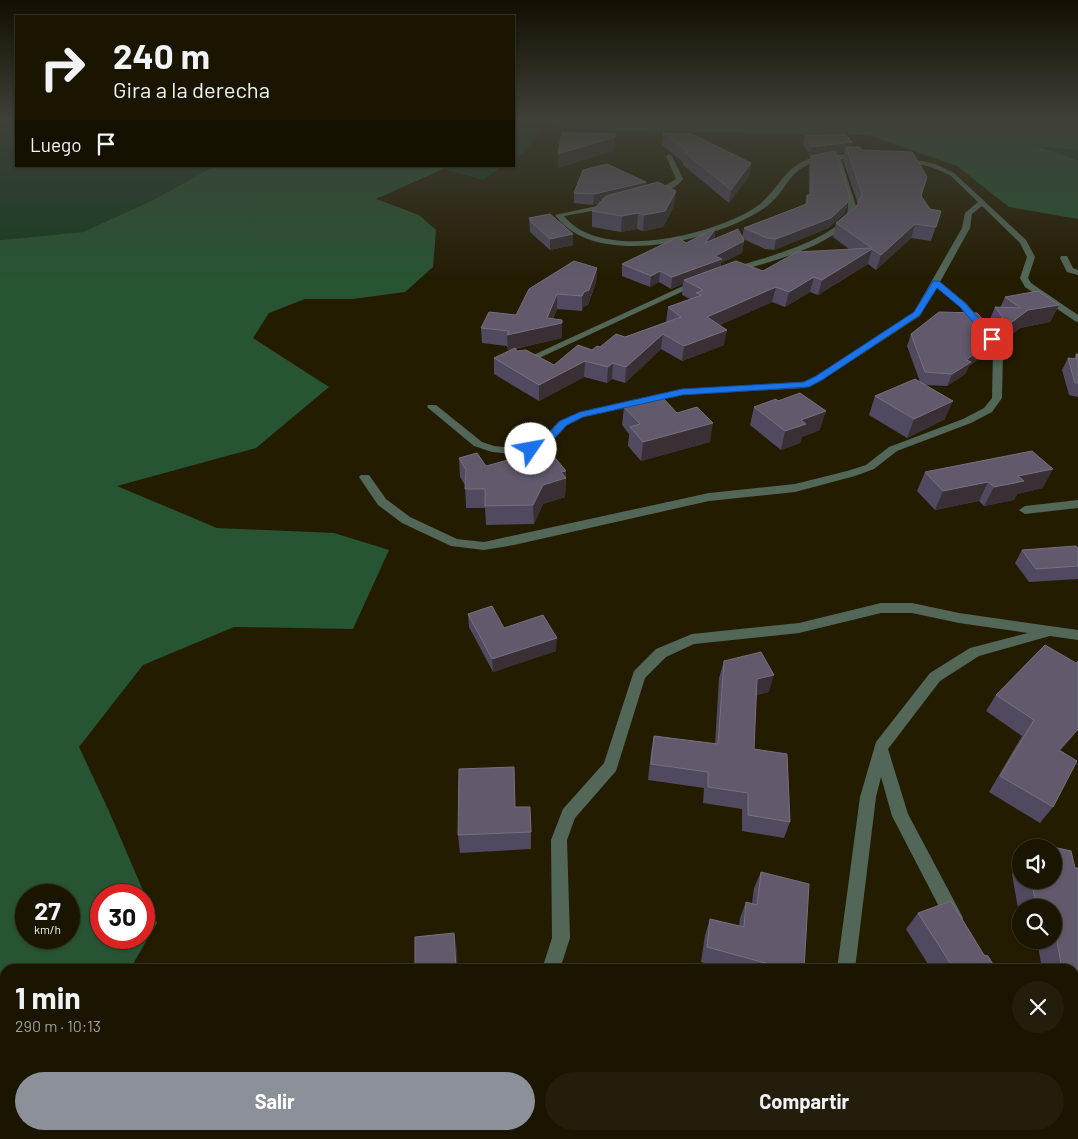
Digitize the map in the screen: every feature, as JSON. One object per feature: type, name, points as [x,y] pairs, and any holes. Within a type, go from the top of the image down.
[{"type":"street","points":[[646,196],[676,183],[680,179],[677,173]]},
{"type":"street","points":[[615,204],[559,215],[567,226],[577,232],[614,242],[663,241],[716,229],[761,208],[794,173]]},
{"type":"street","points":[[729,272],[802,249],[832,232],[850,216],[853,207],[842,173]]},
{"type":"street","points":[[950,173],[1023,242],[1031,257],[1024,278],[1028,285],[1078,319]]},
{"type":"street","points":[[432,407],[478,444],[512,451],[531,449],[547,440],[563,423],[589,413],[682,392],[805,385],[819,378],[917,314],[966,228],[969,213],[980,203]]},
{"type":"street","points":[[1064,258],[1070,270],[1078,273]]},
{"type":"street","points":[[520,363],[693,284],[711,278]]},
{"type":"street","points":[[365,477],[382,502],[406,520],[455,543],[484,546],[709,497],[795,488],[852,474],[870,466],[893,449],[967,421],[988,410],[997,398],[998,352],[992,339],[963,305],[936,283]]},
{"type":"street","points":[[1025,510],[1078,504]]},
{"type":"street","points":[[553,964],[561,938],[559,840],[569,814],[611,766],[639,675],[662,653],[692,639],[799,628],[881,608],[912,608],[959,618],[1078,634]]},
{"type":"street","points":[[847,964],[868,797],[881,747],[935,677],[975,652],[1023,640],[1051,630]]},
{"type":"street","points":[[881,747],[900,816],[963,935]]},
{"type":"green space","points":[[0,173],[202,173],[153,200],[83,232],[0,240]]},
{"type":"green space","points":[[202,173],[434,173],[376,199],[419,215],[436,230],[433,267],[405,292],[353,299],[305,299],[269,313],[253,338],[329,387],[256,448],[117,486],[217,528],[334,533],[389,550],[353,629],[234,627],[143,665],[79,747],[140,884],[90,884],[90,949],[142,949],[133,964],[0,964],[0,240],[83,232],[153,200]]},
{"type":"green space","points":[[458,173],[493,173],[483,180]]},
{"type":"green space","points":[[966,173],[1078,173],[1078,219],[1009,207]]},
{"type":"building","points":[[582,173],[627,173],[646,182],[594,194],[574,193]]},
{"type":"building","points":[[710,173],[743,173],[731,190]]},
{"type":"building","points":[[811,173],[842,173],[850,197],[847,203],[831,218],[776,239],[767,238],[744,228],[807,204],[807,195],[811,195]]},
{"type":"building","points":[[855,173],[925,173],[927,177],[921,196],[930,209],[941,211],[936,227],[915,224],[881,255],[872,249],[822,280],[814,277],[789,292],[776,287],[707,317],[727,330],[684,346],[663,334],[626,367],[613,363],[608,367],[585,361],[539,385],[494,358],[515,348],[517,351],[526,350],[554,365],[578,345],[592,350],[597,346],[600,347],[616,334],[625,337],[681,317],[668,307],[702,295],[696,293],[703,290],[684,280],[736,261],[763,271],[797,252],[872,248],[836,223],[857,206],[862,194]]},
{"type":"building","points":[[658,182],[676,191],[665,211],[644,215],[638,213],[622,216],[592,211],[606,196]]},
{"type":"building","points":[[550,214],[573,234],[550,239],[529,218]]},
{"type":"building","points":[[716,228],[705,243],[738,229],[744,241],[715,256],[722,259],[672,277],[660,271],[651,276],[622,264],[678,237],[686,243]]},
{"type":"building","points":[[574,261],[597,268],[589,290],[584,292],[582,296],[557,294],[547,318],[562,320],[562,323],[507,335],[509,331],[481,328],[489,312],[516,315],[529,289]]},
{"type":"building","points":[[1038,291],[1059,305],[1028,310],[1008,325],[995,307],[1021,308],[1005,297]]},
{"type":"building","points":[[939,312],[977,313],[991,329],[995,338],[966,360],[971,362],[952,374],[925,372],[911,334]]},
{"type":"building","points":[[1076,354],[1078,354],[1078,383],[1075,383],[1068,358],[1077,359]]},
{"type":"building","points":[[915,379],[953,401],[914,419],[875,396]]},
{"type":"building","points":[[800,393],[826,411],[801,420],[806,424],[785,431],[754,407],[776,399],[778,401]]},
{"type":"building","points":[[663,398],[677,413],[697,407],[713,423],[643,442],[630,427],[640,424],[624,407]]},
{"type":"building","points":[[548,449],[566,471],[561,472],[566,478],[543,485],[533,505],[485,506],[485,489],[465,489],[466,470],[459,458],[477,453],[486,466]]},
{"type":"building","points":[[1032,451],[1053,469],[1018,476],[1024,481],[994,487],[988,482],[943,491],[925,472]]},
{"type":"building","points":[[1076,546],[1078,548],[1078,566],[1036,569],[1022,550]]},
{"type":"building","points":[[492,606],[504,628],[543,615],[557,638],[492,659],[468,614]]},
{"type":"building","points":[[1045,645],[1076,663],[1078,661],[1078,729],[1059,750],[1077,761],[1053,807],[1000,776],[1034,720],[996,695]]},
{"type":"building","points":[[761,652],[774,675],[757,679],[754,749],[787,754],[790,822],[748,815],[748,793],[708,787],[708,772],[651,764],[654,736],[718,744],[724,661]]},
{"type":"building","points":[[514,767],[515,807],[530,807],[531,832],[458,835],[459,769]]},
{"type":"building","points":[[1062,849],[1071,851],[1075,868],[1078,868],[1078,964],[1061,964],[1058,949],[1062,949],[1062,899],[1035,899],[1033,889],[1062,889]]},
{"type":"building","points":[[761,872],[809,884],[804,964],[769,964],[707,947],[710,919],[744,927],[746,902],[757,905]]},
{"type":"building","points":[[951,901],[984,955],[988,956],[993,964],[951,964],[918,913]]},
{"type":"building","points":[[454,933],[456,964],[415,964],[415,937]]},
{"type":"route","points":[[531,449],[547,440],[563,423],[580,415],[682,392],[805,385],[819,378],[917,314],[936,283],[963,305],[992,339]]}]
